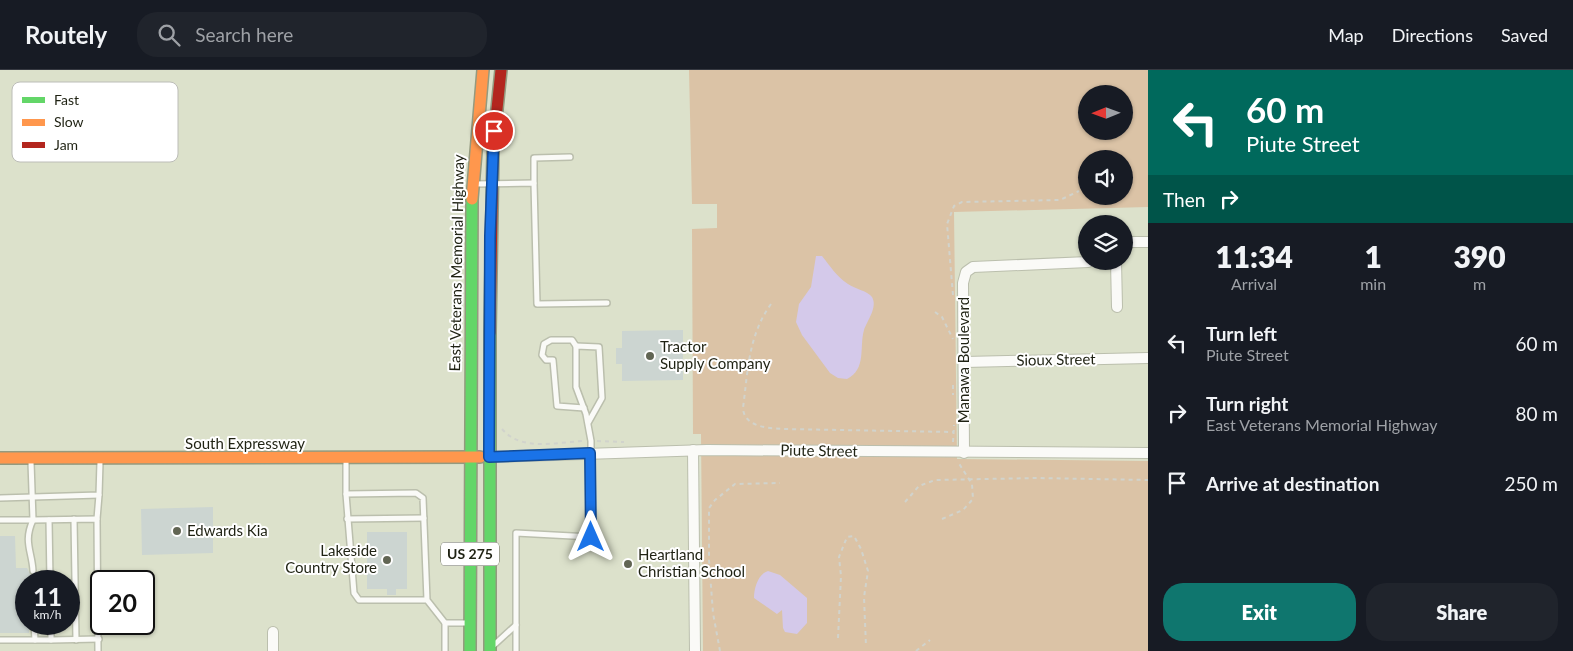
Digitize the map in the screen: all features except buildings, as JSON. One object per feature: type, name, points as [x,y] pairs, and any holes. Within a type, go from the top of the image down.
[{"type":"main road","name":"East Veterans Memorial Highway","points":[[470,457],[472,184],[483,70]]},
{"type":"main road","name":"US 275","points":[[490,650],[491,184],[501,70]]},
{"type":"main road","name":"US 275","points":[[470,457],[470,651]]},
{"type":"main road","name":"South Expressway","points":[[0,458],[100,460],[489,457]]},
{"type":"street","points":[[1133,242],[1148,242]]},
{"type":"street","name":"Manawa Boulevard","points":[[964,453],[964,275],[968,269],[973,267],[1078,262]]},
{"type":"street","points":[[1116,270],[1117,307]]},
{"type":"street","name":"Sioux Street","points":[[965,362],[1148,358]]},
{"type":"street","name":"Piute Street","points":[[489,457],[693,450],[1148,453]]},
{"type":"street","points":[[693,450],[695,651]]},
{"type":"street","points":[[273,632],[273,651]]},
{"type":"lane","points":[[570,157],[534,158],[537,304],[607,303]]},
{"type":"lane","points":[[472,184],[534,183]]},
{"type":"lane","points":[[516,651],[516,533],[591,537],[591,441],[584,408],[576,388],[576,346],[572,340],[551,340],[544,344],[542,355],[546,360],[554,360],[557,406],[584,408]]},
{"type":"lane","points":[[576,346],[599,347],[602,398],[588,423]]},
{"type":"lane","points":[[346,458],[347,520],[353,562],[354,593],[360,600],[427,600]]},
{"type":"lane","points":[[31,459],[33,520],[28,530],[29,558],[33,570]]},
{"type":"lane","points":[[98,651],[100,460]]},
{"type":"lane","points":[[346,494],[416,492],[423,498],[427,600],[446,623],[445,651]]},
{"type":"lane","points":[[0,498],[99,495]]},
{"type":"lane","points":[[347,520],[424,518]]},
{"type":"lane","points":[[74,519],[76,640]]},
{"type":"lane","points":[[0,520],[98,519]]},
{"type":"lane","points":[[50,520],[50,570]]},
{"type":"lane","points":[[446,623],[470,623]]},
{"type":"lane","points":[[490,650],[516,625]]},
{"type":"lane","points":[[35,635],[35,640]]},
{"type":"lane","points":[[52,635],[52,640]]},
{"type":"lane","points":[[0,640],[98,640]]},
{"type":"path","points":[[953,302],[947,224],[954,206],[962,202],[1060,200],[1078,191]]},
{"type":"path","points":[[770,304],[750,347],[744,408],[744,413],[749,422],[761,426],[784,429],[860,428],[952,432]]},
{"type":"path","points":[[934,312],[942,317],[953,339],[953,329]]},
{"type":"path","points":[[500,423],[502,429],[509,437],[523,444],[591,441],[630,443]]},
{"type":"path","points":[[905,502],[924,482],[968,478],[1148,480]]},
{"type":"path","points":[[942,519],[963,510],[971,504],[974,494],[968,478]]},
{"type":"path","points":[[720,651],[713,613],[709,560],[709,508],[715,500],[736,484],[780,483]]},
{"type":"path","points":[[838,638],[841,576],[839,557],[847,537],[854,536],[868,571],[864,597],[866,646]]},
{"type":"path","points":[[916,651],[930,640]]},
{"type":"shaded area","points":[[689,70],[1148,70],[1148,207],[954,212],[957,459],[1148,461],[1148,651],[703,651],[701,434],[693,434],[692,229],[717,228],[717,204],[692,204]]},
{"type":"shaded area","points":[[816,256],[822,256],[840,278],[851,286],[868,293],[874,301],[873,309],[864,330],[860,364],[853,375],[847,379],[838,378],[830,373],[802,335],[796,322],[799,304],[811,287]]},
{"type":"shaded area","points":[[768,571],[780,575],[807,598],[807,623],[797,634],[785,632],[782,610],[777,614],[754,598],[757,582]]},
{"type":"traffic: fast","points":[[470,651],[472,199]]},
{"type":"traffic: fast","points":[[490,333],[490,651]]},
{"type":"traffic: slow","points":[[472,199],[483,70]]},
{"type":"traffic: slow","points":[[0,458],[480,457]]},
{"type":"traffic: jam","points":[[490,333],[493,148],[501,70]]},
{"type":"place","name":"Tractor Supply Company","points":[[650,356]]},
{"type":"place","name":"Edwards Kia","points":[[177,531]]},
{"type":"place","name":"Lakeside Country Store","points":[[387,560]]},
{"type":"place","name":"Heartland Christian School","points":[[628,564]]},
{"type":"route","points":[[494,131],[490,236],[489,457],[590,453],[591,537]]}]
